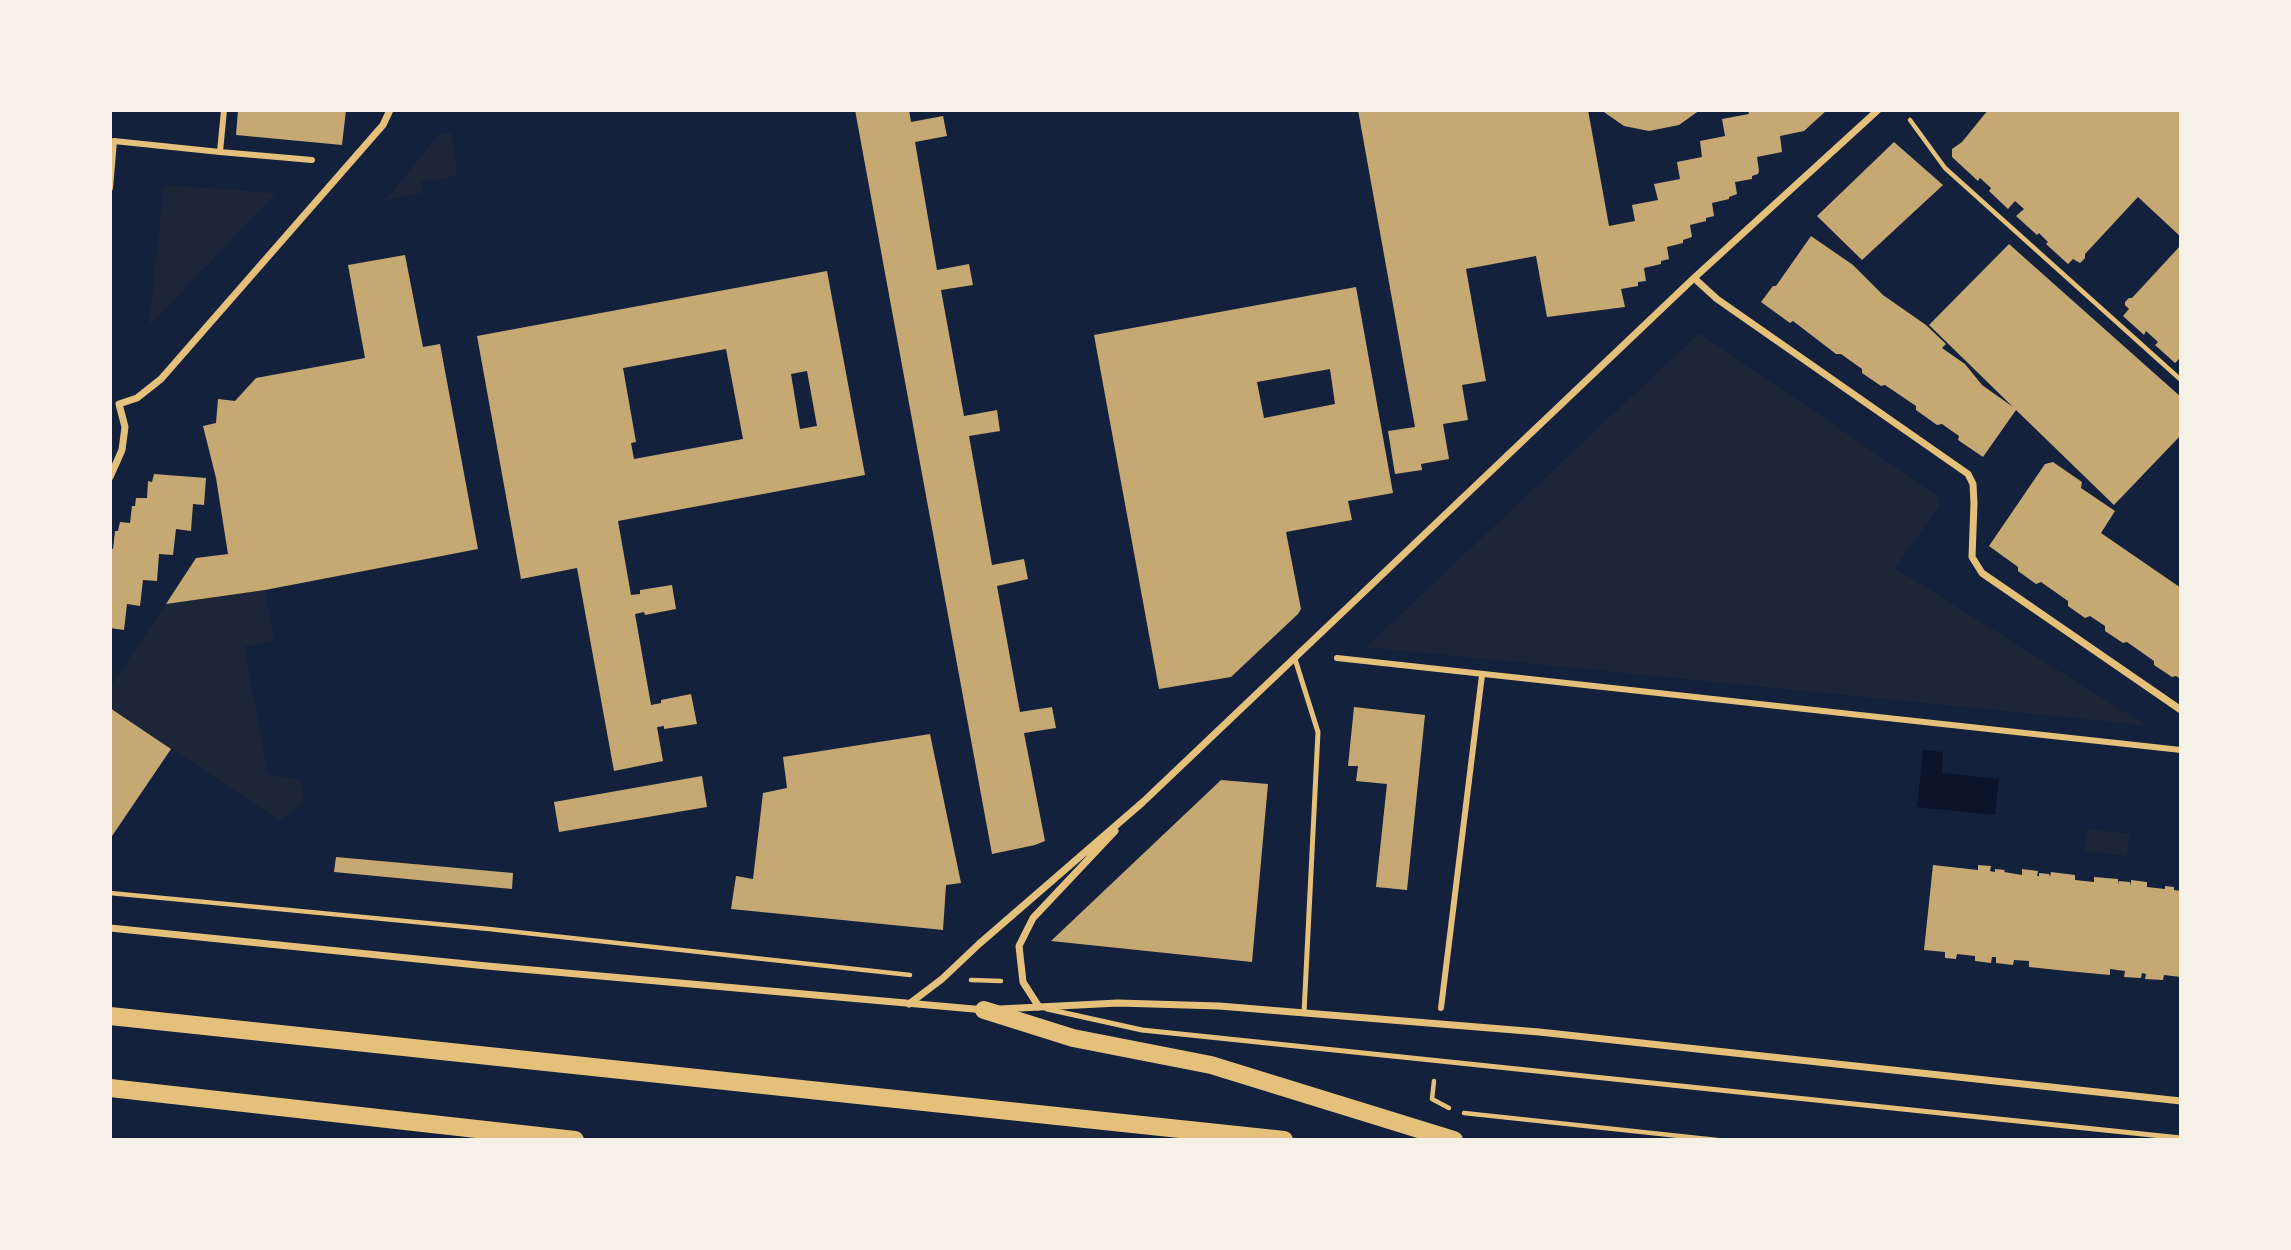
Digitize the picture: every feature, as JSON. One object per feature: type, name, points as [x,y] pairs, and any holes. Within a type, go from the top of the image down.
[{"type":"main road","points":[[984,1010],[1073,1038],[1211,1065],[1454,1140]]},
{"type":"main road","points":[[110,1016],[1284,1140]]},
{"type":"main road","points":[[110,1088],[575,1140]]},
{"type":"street","points":[[220,152],[224,110]]},
{"type":"street","points":[[119,404],[137,398],[161,379],[383,125],[390,110]]},
{"type":"street","points":[[908,1004],[942,979],[1143,802],[1694,278],[1878,110]]},
{"type":"street","points":[[110,187],[114,141],[312,160]]},
{"type":"street","points":[[1694,278],[1717,299],[1968,474],[1973,484],[1974,503],[1972,557],[1982,573],[2181,710]]},
{"type":"street","points":[[110,398],[119,404],[125,427],[122,450],[110,477]]},
{"type":"street","points":[[1337,658],[2181,750]]},
{"type":"street","points":[[1441,1008],[1482,675]]},
{"type":"street","points":[[1039,1007],[1023,982],[1019,946],[1033,918],[1143,802]]},
{"type":"street","points":[[110,928],[487,966],[984,1010],[1118,1003],[1219,1006],[1539,1032],[2181,1101]]},
{"type":"lane","points":[[1294,659],[1318,732],[1304,1013]]},
{"type":"lane","points":[[1039,1007],[1142,1030],[2181,1138]]},
{"type":"path","points":[[1910,120],[1945,168],[2181,380]]},
{"type":"path","points":[[110,892],[475,928],[942,979],[1023,982]]},
{"type":"path","points":[[1435,1070],[1432,1098],[1459,1113],[1717,1140]]},
{"type":"shaded area","points":[[439,134],[452,134],[457,176],[421,182],[421,193],[386,200]]},
{"type":"shaded area","points":[[164,185],[276,193],[149,326]]},
{"type":"shaded area","points":[[1699,333],[1938,496],[1939,507],[1895,568],[2145,725],[1366,647]]},
{"type":"shaded area","points":[[265,590],[274,640],[244,647],[268,774],[301,780],[304,803],[279,820],[110,708],[110,687],[166,604]]},
{"type":"shaded area","points":[[1923,750],[1943,752],[1942,773],[1999,779],[1995,815],[1917,807]]},
{"type":"shaded area","points":[[2088,829],[2130,834],[2127,856],[2085,851]]},
{"type":"building","points":[[238,110],[346,110],[342,145],[236,135]]},
{"type":"building","points":[[855,110],[909,110],[911,122],[943,116],[947,136],[915,142],[937,270],[969,264],[973,285],[941,290],[964,416],[997,410],[1000,431],[969,436],[992,565],[1024,559],[1028,579],[997,586],[1020,712],[1052,707],[1056,728],[1024,733],[1045,841],[1035,845],[992,854]]},
{"type":"building","points":[[1358,110],[1588,110],[1609,226],[1635,221],[1632,205],[1658,200],[1654,184],[1680,179],[1677,162],[1702,157],[1700,141],[1725,136],[1722,119],[1749,114],[1748,110],[1827,110],[1804,131],[1780,136],[1782,152],[1757,157],[1758,174],[1752,176],[1752,179],[1735,182],[1737,194],[1712,203],[1714,216],[1690,225],[1692,237],[1683,240],[1683,243],[1667,247],[1669,259],[1644,268],[1646,281],[1638,282],[1638,286],[1621,289],[1625,307],[1547,317],[1536,256],[1466,269],[1486,381],[1462,385],[1468,420],[1443,424],[1449,459],[1421,464],[1422,470],[1395,474],[1388,431],[1415,427]]},
{"type":"building","points":[[1601,110],[1700,110],[1679,125],[1649,131],[1624,126]]},
{"type":"building","points":[[1988,110],[2181,110],[2181,237],[2138,197],[2085,254],[2080,263],[2073,259],[2068,264],[2046,244],[2048,242],[2039,233],[2037,235],[2016,216],[2024,209],[2015,201],[2008,209],[1989,191],[1991,188],[1980,178],[1978,181],[1952,157],[1952,149],[1962,142]]},
{"type":"building","points":[[1894,142],[1943,185],[1862,260],[1817,216]]},
{"type":"building","points":[[1811,236],[1853,265],[1883,295],[1926,325],[1946,344],[1942,348],[1965,364],[1982,385],[2013,407],[1929,325],[2009,244],[2181,397],[2181,435],[2114,505],[2016,410],[1983,457],[1958,440],[1959,436],[1942,424],[1937,425],[1916,410],[1916,406],[1885,385],[1881,386],[1841,354],[1836,354],[1793,321],[1790,323],[1761,302],[1773,286],[1776,286]]},
{"type":"building","points":[[2181,245],[2181,357],[2175,363],[2155,345],[2158,342],[2146,331],[2144,335],[2123,316],[2129,309],[2125,302],[2132,298]]},
{"type":"building","points":[[405,255],[423,347],[440,344],[478,549],[265,590],[166,604],[196,558],[228,554],[216,478],[203,426],[216,423],[218,399],[235,401],[256,378],[365,358],[348,265]]},
{"type":"building","points":[[827,271],[865,475],[618,521],[631,595],[640,594],[640,590],[672,585],[676,609],[645,615],[644,612],[635,614],[651,705],[661,703],[661,700],[691,694],[697,724],[664,729],[664,726],[657,727],[663,761],[614,771],[577,568],[521,579],[477,336]],"holes":[[[726,349],[743,439],[634,459],[631,443],[636,442],[623,368]],[[807,371],[817,426],[800,429],[791,374]]]},
{"type":"building","points":[[1356,287],[1393,493],[1348,501],[1352,520],[1286,532],[1301,609],[1231,677],[1159,689],[1094,335]],"holes":[[[1330,369],[1335,404],[1264,418],[1257,382]]]},
{"type":"building","points":[[2053,462],[2082,482],[2081,488],[2115,511],[2101,533],[2181,588],[2181,679],[2172,677],[2154,665],[2154,661],[2127,642],[2123,643],[2105,631],[2105,626],[2090,616],[2085,618],[2068,606],[2068,601],[2041,582],[2036,584],[1989,546],[2045,464]]},
{"type":"building","points":[[154,474],[206,478],[204,505],[193,504],[191,531],[176,529],[173,555],[159,554],[157,581],[143,580],[140,606],[127,604],[124,630],[110,628],[110,548],[113,549],[115,531],[118,531],[120,522],[130,523],[136,498],[147,498],[148,481],[152,482]]},
{"type":"building","points":[[1354,707],[1425,715],[1407,890],[1376,887],[1387,784],[1356,781],[1358,766],[1348,766]]},
{"type":"building","points":[[110,708],[171,749],[110,839]]},
{"type":"building","points":[[930,734],[961,883],[946,885],[943,930],[731,909],[736,876],[753,879],[763,793],[787,788],[783,757]]},
{"type":"building","points":[[702,776],[707,807],[559,832],[554,802]]},
{"type":"building","points":[[1221,780],[1268,784],[1252,962],[1051,941]]},
{"type":"building","points":[[336,857],[513,873],[512,889],[334,872]]},
{"type":"building","points":[[1933,865],[1978,870],[1978,865],[1991,866],[1990,871],[1995,872],[1995,869],[2005,870],[2004,872],[2022,875],[2022,869],[2038,871],[2037,876],[2039,873],[2049,874],[2050,877],[2051,872],[2075,875],[2075,880],[2094,882],[2094,877],[2118,879],[2118,884],[2119,881],[2130,882],[2131,886],[2131,880],[2147,882],[2147,887],[2174,887],[2174,890],[2181,891],[2181,977],[2164,975],[2163,980],[2145,979],[2146,974],[2142,973],[2141,978],[2124,977],[2125,971],[2110,969],[2110,975],[2067,971],[2029,967],[2029,961],[2014,960],[2013,965],[1996,963],[1996,957],[1992,957],[1991,963],[1975,961],[1975,956],[1957,954],[1956,959],[1945,958],[1945,952],[1924,950]]}]
